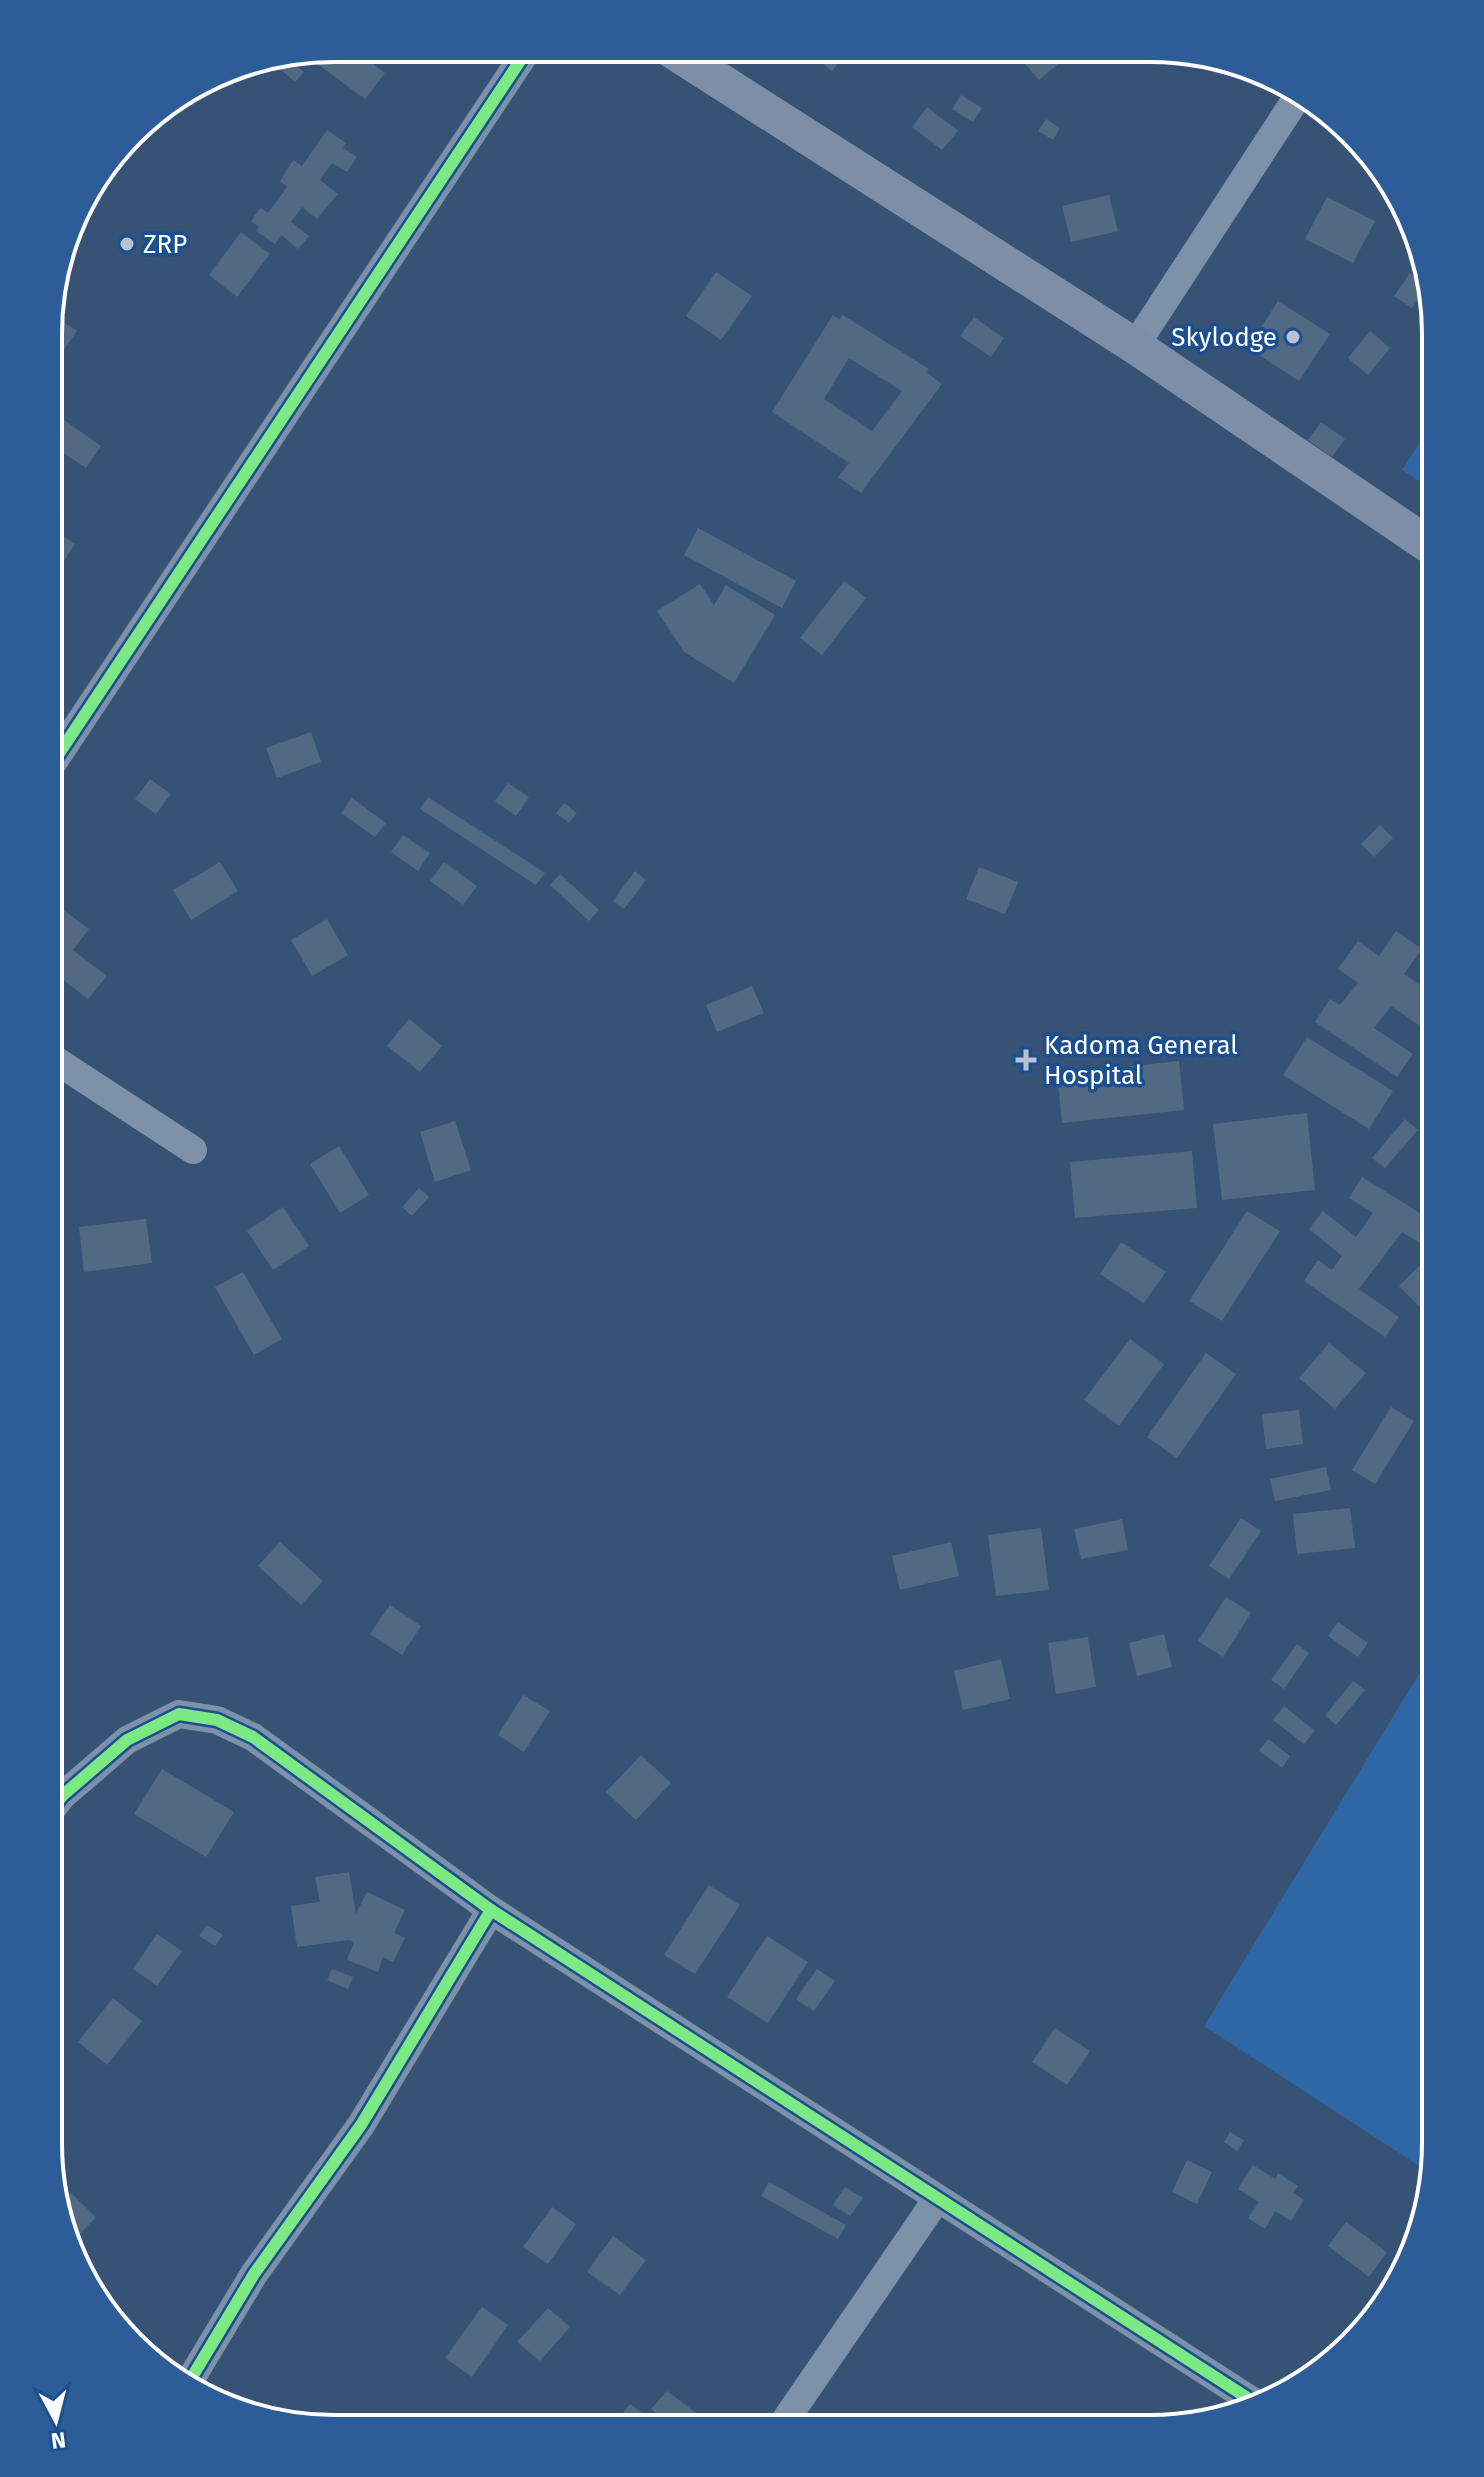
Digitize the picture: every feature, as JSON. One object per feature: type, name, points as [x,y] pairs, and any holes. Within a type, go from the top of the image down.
[{"type":"main road","points":[[691,63],[1135,346],[1422,540]]},
{"type":"street","points":[[62,742],[519,63]]},
{"type":"street","points":[[1135,346],[1293,103]]},
{"type":"street","points":[[62,1064],[193,1150]]},
{"type":"street","points":[[62,1796],[127,1740],[179,1714],[217,1720],[253,1737],[491,1910],[1246,2397]]},
{"type":"street","points":[[193,2376],[254,2274],[361,2125],[491,1910]]},
{"type":"street","points":[[789,2415],[937,2199]]},
{"type":"shaded area","points":[[1422,440],[1422,483],[1402,470]]},
{"type":"shaded area","points":[[1421,1670],[1420,2167],[1204,2026]]},
{"type":"building","points":[[821,62],[839,62],[832,71]]},
{"type":"building","points":[[1023,62],[1056,62],[1058,64],[1039,80]]},
{"type":"building","points":[[316,63],[372,63],[385,73],[365,99]]},
{"type":"building","points":[[296,65],[304,72],[295,82],[279,68]]},
{"type":"building","points":[[961,95],[982,108],[973,122],[952,109]]},
{"type":"building","points":[[927,107],[958,131],[942,150],[912,127]]},
{"type":"building","points":[[1046,119],[1060,128],[1053,140],[1038,131]]},
{"type":"building","points":[[327,130],[346,143],[343,148],[357,157],[347,172],[332,163],[320,180],[338,194],[317,219],[302,207],[291,222],[309,236],[298,249],[281,235],[275,244],[256,231],[259,227],[251,221],[260,208],[268,213],[287,187],[280,181],[293,160],[302,166]]},
{"type":"building","points":[[1109,195],[1118,231],[1071,242],[1062,206]]},
{"type":"building","points":[[1327,197],[1375,221],[1353,263],[1305,239]]},
{"type":"building","points":[[241,232],[270,254],[237,297],[209,275]]},
{"type":"building","points":[[716,272],[752,296],[721,340],[686,316]]},
{"type":"building","points":[[1410,273],[1416,278],[1419,298],[1412,308],[1394,296]]},
{"type":"building","points":[[1278,301],[1330,334],[1299,381],[1248,348]]},
{"type":"building","points":[[833,315],[839,319],[843,315],[929,369],[927,373],[942,384],[861,493],[838,477],[849,463],[772,412]],"holes":[[[849,358],[902,391],[872,431],[824,399]]]},
{"type":"building","points":[[974,317],[1004,338],[991,357],[960,336]]},
{"type":"building","points":[[63,321],[77,331],[62,353]]},
{"type":"building","points":[[1370,331],[1390,348],[1368,375],[1348,358]]},
{"type":"building","points":[[62,418],[101,446],[86,468],[62,452]]},
{"type":"building","points":[[1321,422],[1345,439],[1332,457],[1308,440]]},
{"type":"building","points":[[698,528],[796,581],[782,608],[684,555]]},
{"type":"building","points":[[62,536],[75,544],[62,564]]},
{"type":"building","points":[[844,581],[866,598],[822,655],[800,638]]},
{"type":"building","points":[[700,584],[714,605],[726,585],[775,615],[734,683],[684,652],[657,611]]},
{"type":"building","points":[[311,732],[321,762],[277,778],[266,748]]},
{"type":"building","points":[[150,779],[171,794],[156,814],[135,799]]},
{"type":"building","points":[[508,783],[529,797],[516,816],[495,801]]},
{"type":"building","points":[[428,797],[545,873],[536,885],[420,809]]},
{"type":"building","points":[[352,798],[386,823],[375,837],[341,813]]},
{"type":"building","points":[[564,803],[577,813],[569,823],[556,813]]},
{"type":"building","points":[[1380,825],[1393,838],[1374,857],[1361,844]]},
{"type":"building","points":[[403,835],[430,853],[418,871],[391,852]]},
{"type":"building","points":[[220,862],[238,891],[191,920],[173,890]]},
{"type":"building","points":[[444,862],[477,886],[463,905],[430,881]]},
{"type":"building","points":[[979,867],[1018,882],[1005,914],[966,899]]},
{"type":"building","points":[[635,871],[646,880],[624,909],[613,901]]},
{"type":"building","points":[[560,874],[599,910],[589,921],[550,885]]},
{"type":"building","points":[[62,909],[89,929],[73,950],[107,976],[88,999],[62,979]]},
{"type":"building","points":[[327,919],[348,955],[312,976],[291,940]]},
{"type":"building","points":[[1396,931],[1422,949],[1404,974],[1422,986],[1422,1027],[1391,1006],[1374,1028],[1413,1054],[1397,1077],[1315,1022],[1330,999],[1340,1005],[1358,983],[1338,969],[1358,941],[1379,956]]},
{"type":"building","points":[[752,986],[764,1013],[717,1032],[706,1005]]},
{"type":"building","points":[[409,1019],[442,1046],[420,1072],[387,1046]]},
{"type":"building","points":[[1307,1037],[1393,1091],[1369,1129],[1283,1075]]},
{"type":"building","points":[[1179,1061],[1184,1110],[1062,1123],[1057,1074]]},
{"type":"building","points":[[1307,1113],[1315,1190],[1222,1200],[1213,1124]]},
{"type":"building","points":[[1405,1119],[1418,1130],[1385,1168],[1372,1158]]},
{"type":"building","points":[[455,1121],[471,1170],[435,1182],[420,1132]]},
{"type":"building","points":[[339,1146],[369,1195],[340,1213],[310,1164]]},
{"type":"building","points":[[1192,1151],[1197,1208],[1075,1218],[1070,1162]]},
{"type":"building","points":[[1362,1177],[1422,1214],[1422,1244],[1402,1232],[1359,1289],[1399,1317],[1385,1337],[1304,1281],[1318,1260],[1332,1270],[1342,1256],[1309,1229],[1323,1211],[1356,1237],[1373,1213],[1349,1198]]},
{"type":"building","points":[[419,1188],[429,1197],[412,1216],[402,1207]]},
{"type":"building","points":[[283,1207],[309,1246],[273,1270],[247,1231]]},
{"type":"building","points":[[1247,1211],[1280,1231],[1222,1321],[1189,1301]]},
{"type":"building","points":[[146,1219],[152,1263],[84,1272],[79,1227]]},
{"type":"building","points":[[1121,1242],[1166,1272],[1144,1303],[1100,1274]]},
{"type":"building","points":[[1421,1264],[1421,1304],[1419,1306],[1399,1286]]},
{"type":"building","points":[[243,1272],[282,1339],[254,1355],[215,1287]]},
{"type":"building","points":[[1130,1339],[1164,1364],[1119,1426],[1084,1400]]},
{"type":"building","points":[[1329,1343],[1366,1373],[1335,1409],[1299,1378]]},
{"type":"building","points":[[1206,1353],[1236,1374],[1177,1458],[1147,1437]]},
{"type":"building","points":[[1391,1407],[1414,1421],[1375,1484],[1352,1470]]},
{"type":"building","points":[[1299,1410],[1303,1444],[1266,1449],[1262,1414]]},
{"type":"building","points":[[1326,1467],[1331,1490],[1275,1501],[1270,1479]]},
{"type":"building","points":[[1350,1508],[1355,1548],[1297,1554],[1293,1514]]},
{"type":"building","points":[[1241,1518],[1261,1531],[1229,1579],[1209,1566]]},
{"type":"building","points":[[1122,1519],[1128,1550],[1081,1559],[1074,1529]]},
{"type":"building","points":[[1041,1528],[1049,1590],[996,1596],[988,1535]]},
{"type":"building","points":[[280,1542],[323,1581],[301,1605],[258,1566]]},
{"type":"building","points":[[951,1542],[959,1576],[900,1590],[892,1556]]},
{"type":"building","points":[[1226,1597],[1251,1613],[1223,1657],[1198,1641]]},
{"type":"building","points":[[390,1605],[421,1626],[402,1655],[370,1634]]},
{"type":"building","points":[[1338,1622],[1368,1643],[1358,1657],[1328,1636]]},
{"type":"building","points":[[1164,1634],[1172,1667],[1137,1676],[1129,1643]]},
{"type":"building","points":[[1088,1637],[1096,1687],[1056,1694],[1048,1643]]},
{"type":"building","points":[[1297,1644],[1309,1653],[1284,1689],[1271,1680]]},
{"type":"building","points":[[1001,1659],[1010,1699],[963,1710],[954,1671]]},
{"type":"building","points":[[1353,1681],[1365,1690],[1336,1725],[1325,1716]]},
{"type":"building","points":[[523,1695],[550,1711],[524,1752],[498,1735]]},
{"type":"building","points":[[1284,1706],[1315,1731],[1304,1744],[1273,1720]]},
{"type":"building","points":[[1268,1739],[1290,1756],[1282,1768],[1259,1751]]},
{"type":"building","points":[[641,1755],[671,1783],[636,1820],[606,1792]]},
{"type":"building","points":[[162,1769],[234,1812],[206,1857],[134,1814]]},
{"type":"building","points":[[349,1872],[356,1914],[367,1892],[405,1910],[394,1933],[405,1938],[393,1962],[383,1957],[378,1972],[347,1960],[354,1942],[349,1940],[297,1947],[291,1906],[320,1902],[315,1877]]},
{"type":"building","points":[[709,1885],[740,1905],[695,1974],[664,1955]]},
{"type":"building","points":[[207,1925],[223,1935],[215,1946],[199,1936]]},
{"type":"building","points":[[157,1934],[182,1951],[157,1986],[133,1969]]},
{"type":"building","points":[[767,1936],[808,1962],[768,2023],[727,1997]]},
{"type":"building","points":[[332,1969],[353,1977],[348,1989],[327,1980]]},
{"type":"building","points":[[817,1969],[835,1981],[814,2011],[796,1999]]},
{"type":"building","points":[[113,1998],[142,2021],[107,2065],[78,2042]]},
{"type":"building","points":[[1055,2028],[1090,2051],[1067,2085],[1032,2062]]},
{"type":"building","points":[[1230,2132],[1244,2140],[1237,2151],[1224,2142]]},
{"type":"building","points":[[1187,2160],[1212,2172],[1197,2204],[1172,2192]]},
{"type":"building","points":[[1253,2165],[1275,2179],[1278,2173],[1298,2186],[1293,2193],[1304,2200],[1291,2221],[1275,2211],[1265,2229],[1248,2218],[1259,2202],[1238,2189]]},
{"type":"building","points":[[769,2182],[846,2225],[838,2239],[761,2196]]},
{"type":"building","points":[[845,2187],[863,2198],[850,2216],[833,2205]]},
{"type":"building","points":[[71,2193],[96,2217],[79,2235],[71,2213],[67,2197]]},
{"type":"building","points":[[552,2207],[576,2224],[548,2264],[523,2247]]},
{"type":"building","points":[[1346,2222],[1387,2252],[1369,2277],[1328,2246]]},
{"type":"building","points":[[613,2236],[646,2260],[620,2295],[587,2272]]},
{"type":"building","points":[[482,2307],[508,2325],[472,2377],[445,2358]]},
{"type":"building","points":[[548,2308],[570,2327],[540,2361],[517,2342]]},
{"type":"building","points":[[667,2391],[699,2415],[657,2415],[651,2409]]},
{"type":"building","points":[[630,2404],[645,2415],[621,2415]]},
{"type":"cycle path","points":[[62,749],[519,63]]},
{"type":"cycle path","points":[[62,1796],[127,1740],[179,1714],[217,1720],[253,1737],[491,1910],[1246,2397]]},
{"type":"cycle path","points":[[193,2376],[254,2274],[361,2125],[491,1910]]},
{"type":"place","name":"ZRP","points":[[127,244]]},
{"type":"place","name":"Skylodge","points":[[1293,337]]},
{"type":"place","name":"Kadoma General Hospital","points":[[1026,1060]]}]
